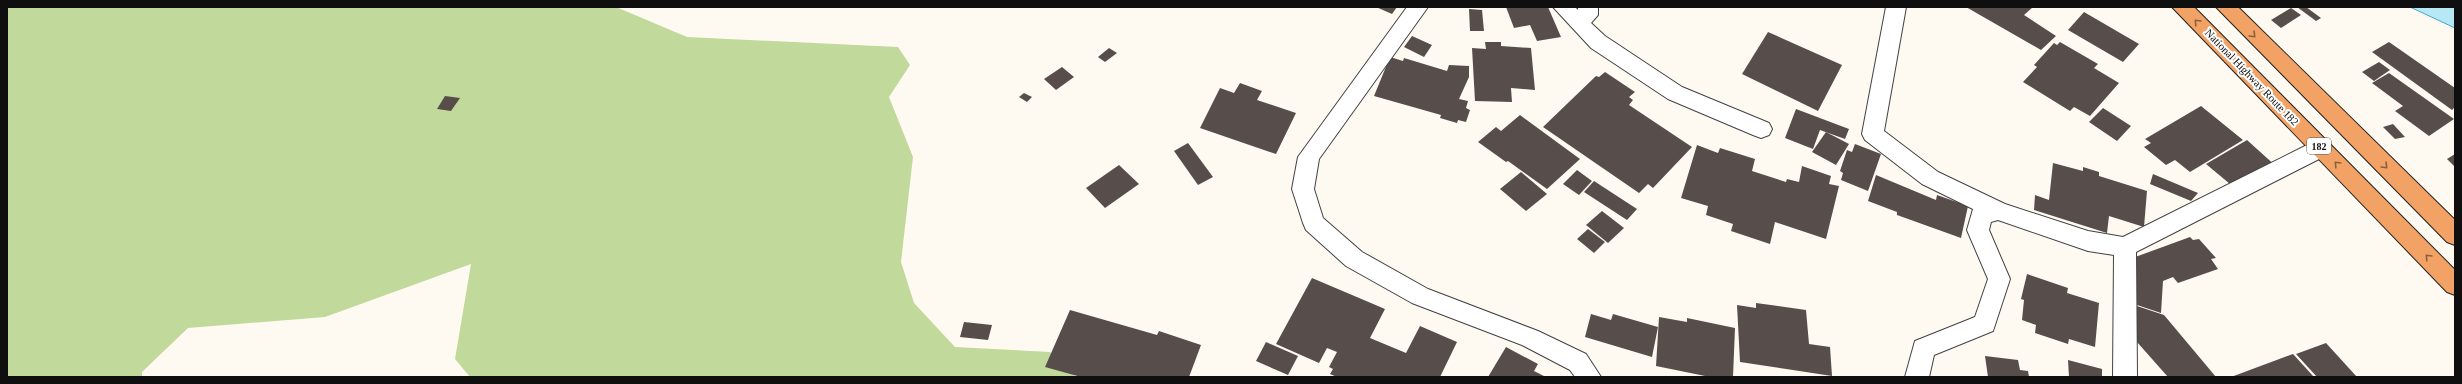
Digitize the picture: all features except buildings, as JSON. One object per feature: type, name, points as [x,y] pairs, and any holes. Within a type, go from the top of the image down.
[{"type":"highway","name":"National Highway Route 182","points":[[2182,7],[2455,285]]},
{"type":"highway","points":[[2226,7],[2455,235]]},
{"type":"street","points":[[1418,7],[1309,157],[1303,189],[1314,223],[1354,259],[1420,296],[1537,341],[1578,362],[1589,377]]},
{"type":"street","points":[[1563,7],[1583,14],[1598,42],[1675,93],[1761,129]]},
{"type":"street","points":[[1896,7],[1873,134],[1930,178],[1998,211],[2088,241],[2125,247],[2321,148]]},
{"type":"street","points":[[1917,377],[1923,348],[1985,324],[1999,279],[1978,230],[1982,214],[1998,211]]},
{"type":"street","points":[[2125,247],[2125,377]]},
{"type":"green space","points":[[7,7],[616,7],[687,37],[898,47],[910,65],[889,97],[913,157],[901,262],[914,303],[955,347],[1050,352],[1076,377],[470,377],[455,359],[471,264],[325,317],[188,328],[142,372],[142,377],[7,377]]},
{"type":"water","points":[[2410,7],[2455,7],[2455,28]]}]
